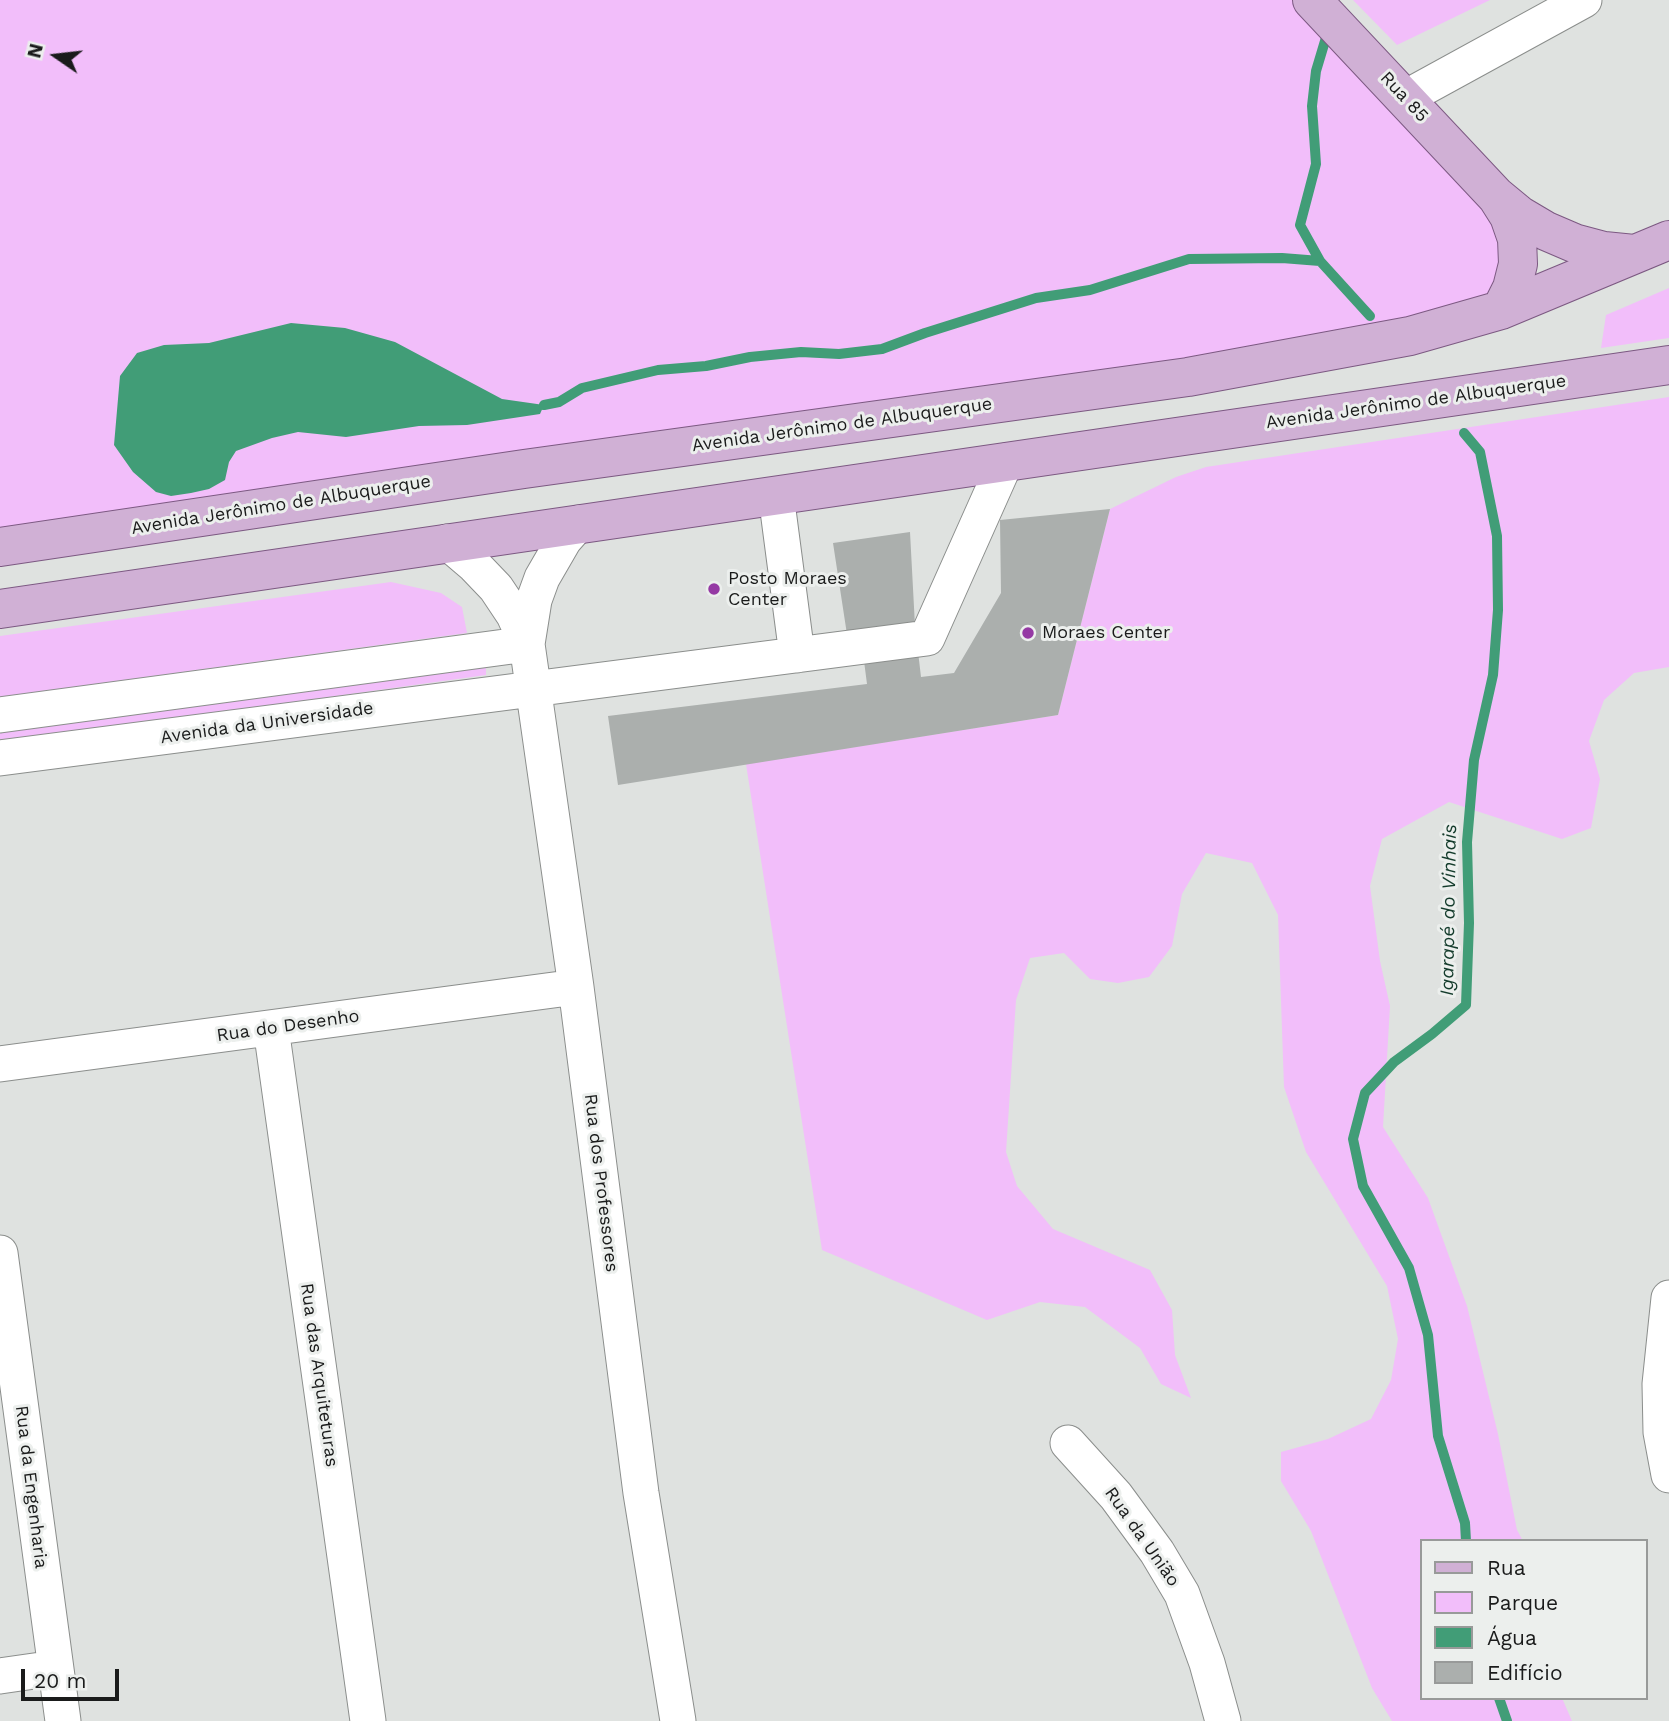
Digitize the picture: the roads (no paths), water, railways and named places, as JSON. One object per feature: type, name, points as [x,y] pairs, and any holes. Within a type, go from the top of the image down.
[{"type":"main road","name":"Rua 85","points":[[1314,2],[1496,196],[1519,215],[1574,243],[1604,251],[1634,254]]},
{"type":"main road","name":"Rua 85","points":[[1496,196],[1509,216],[1517,240],[1518,264],[1512,288],[1501,310]]},
{"type":"main road","name":"Avenida Jerônimo de Albuquerque","points":[[0,547],[510,471],[1188,377],[1410,336],[1501,310],[1669,240]]},
{"type":"main road","name":"Avenida Jerônimo de Albuquerque","points":[[0,609],[1669,365]]},
{"type":"street","points":[[1405,98],[1584,0]]},
{"type":"street","name":"Avenida da Universidade","points":[[0,758],[927,638],[1006,461]]},
{"type":"street","points":[[776,495],[797,654]]},
{"type":"street","name":"Rua dos Professores","points":[[527,645],[534,600],[542,579],[558,549],[579,523]]},
{"type":"street","name":"Rua dos Professores","points":[[447,542],[496,589],[514,615],[527,645],[576,987],[641,1493],[678,1721]]},
{"type":"street","points":[[0,715],[527,645]]},
{"type":"street","name":"Rua do Desenho","points":[[0,1064],[576,987]]},
{"type":"street","name":"Rua das Arquiteturas","points":[[271,1028],[368,1721]]},
{"type":"street","name":"Rua da Engenharia","points":[[0,1253],[8,1372],[62,1721]]},
{"type":"street","points":[[1669,1298],[1660,1384],[1661,1432],[1669,1475]]},
{"type":"street","name":"Rua da União","points":[[1068,1443],[1116,1496],[1157,1552],[1182,1594],[1207,1663],[1223,1721]]},
{"type":"street","points":[[0,1676],[55,1668]]},
{"type":"water","points":[[291,323],[345,328],[395,342],[502,399],[544,405],[540,414],[467,425],[419,426],[346,437],[298,432],[272,438],[236,451],[229,462],[225,480],[209,489],[191,493],[171,496],[156,492],[133,472],[114,445],[120,376],[137,353],[164,345],[209,343]]},
{"type":"waterway","name":"Igarapé do Vinhais","points":[[1328,31],[1316,71],[1312,106],[1316,164],[1300,225],[1320,261],[1370,316]]},
{"type":"waterway","points":[[544,405],[559,402],[582,388],[658,370],[801,352],[839,354],[882,349],[1036,298],[1090,290],[1189,259],[1282,258],[1320,261]]},
{"type":"waterway","name":"Igarapé do Vinhais","points":[[1464,433],[1480,452],[1497,536],[1498,610],[1493,675],[1474,760],[1467,842],[1469,923],[1466,1005],[1394,1062],[1365,1093],[1353,1139],[1363,1186],[1409,1268],[1428,1335],[1438,1436],[1465,1523],[1466,1539]]},
{"type":"waterway","name":"Igarapé do Vinhais","points":[[1500,1700],[1507,1721]]},
{"type":"place","name":"Posto Moraes Center","points":[[714,589]]},
{"type":"place","name":"Moraes Center","points":[[1028,633]]}]
